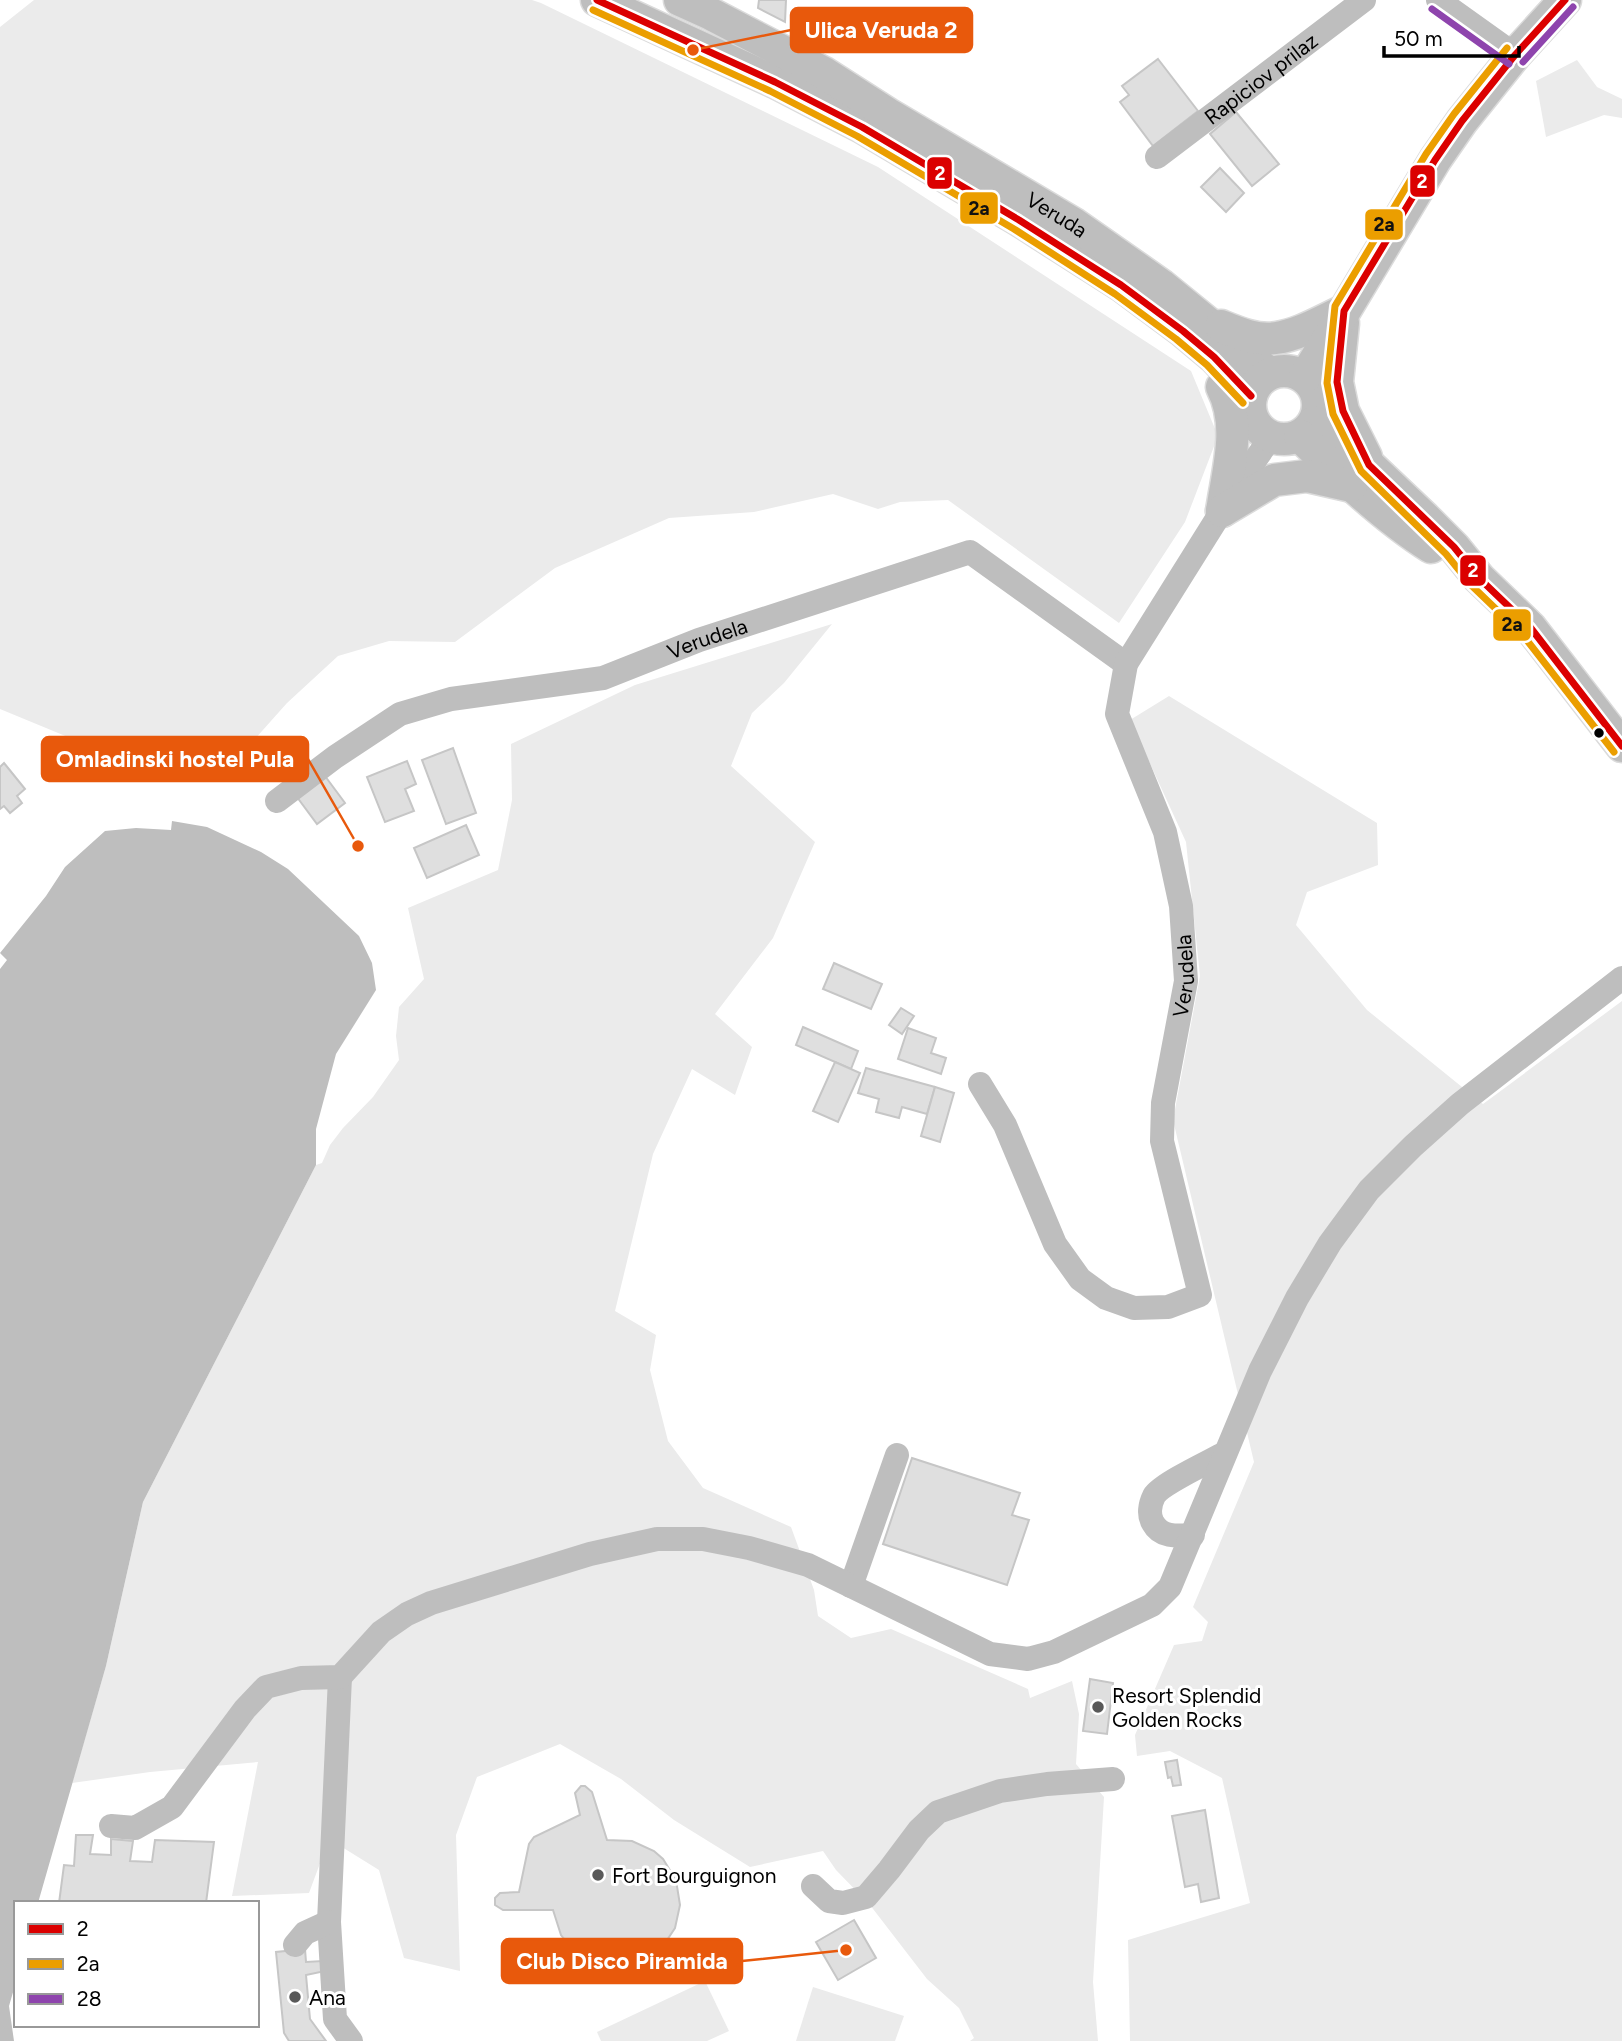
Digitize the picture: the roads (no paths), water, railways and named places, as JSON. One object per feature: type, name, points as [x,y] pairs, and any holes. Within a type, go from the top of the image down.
[{"type":"main road","name":"Veruda","points":[[597,0],[775,82],[862,127],[1075,254],[1121,285],[1195,326]]},
{"type":"main road","name":"Veruda","points":[[680,0],[824,73],[1074,224],[1161,285],[1195,326],[1260,385]]},
{"type":"main road","points":[[1305,377],[1435,160],[1462,121],[1515,55],[1565,0]]},
{"type":"main road","points":[[1222,511],[1233,433],[1232,418],[1224,390],[1204,359],[1195,326],[1275,339],[1344,311]]},
{"type":"main road","points":[[1344,311],[1337,382],[1343,411],[1364,477]]},
{"type":"main road","points":[[1295,431],[1318,412],[1319,402],[1317,392],[1305,377],[1288,370],[1260,385],[1250,406],[1251,416],[1262,432],[1295,431],[1364,477],[1454,547],[1479,578],[1530,627],[1622,746]]},
{"type":"main road","points":[[1222,511],[1273,480],[1307,477],[1335,481],[1364,477]]},
{"type":"street","name":"Rapiciov prilaz","points":[[1157,157],[1364,0]]},
{"type":"street","points":[[1438,0],[1515,55]]},
{"type":"street","name":"Verudela","points":[[980,1084],[1005,1125],[1055,1244],[1080,1279],[1106,1298],[1135,1308],[1168,1307],[1200,1295],[1162,1141],[1163,1103],[1186,981],[1181,906],[1166,832],[1117,714],[1126,664],[1258,453],[1295,431]]},
{"type":"street","name":"Verudela","points":[[277,801],[335,757],[400,714],[452,699],[603,678],[699,640],[970,552],[1126,664]]},
{"type":"street","points":[[351,2041],[335,2019],[329,1922],[340,1677],[381,1632],[407,1614],[431,1603],[590,1554],[657,1539],[703,1539],[749,1548],[808,1565],[990,1654],[1028,1658],[1054,1652],[1152,1605],[1170,1587],[1260,1371],[1297,1298],[1330,1244],[1369,1190],[1461,1104],[1622,978]]},
{"type":"street","points":[[1192,1535],[1174,1536],[1162,1532],[1153,1523],[1149,1511],[1155,1494],[1225,1453]]},
{"type":"street","points":[[851,1586],[897,1455]]},
{"type":"street","points":[[111,1826],[135,1828],[172,1807],[245,1709],[266,1687],[302,1678],[340,1677]]},
{"type":"street","points":[[813,1886],[829,1901],[843,1903],[866,1897],[919,1830],[938,1812],[1000,1791],[1113,1779]]},
{"type":"street","points":[[295,1945],[305,1933],[329,1922]]},
{"type":"place","name":"Ulica Veruda 2","points":[[693,50]]},
{"type":"place","name":"Omladinski hostel Pula","points":[[358,846]]},
{"type":"place","name":"Resort Splendid Golden Rocks","points":[[1098,1707]]},
{"type":"place","name":"Fort Bourguignon","points":[[598,1875]]},
{"type":"place","name":"Club Disco Piramida","points":[[846,1950]]},
{"type":"place","name":"Ana","points":[[295,1997]]}]
